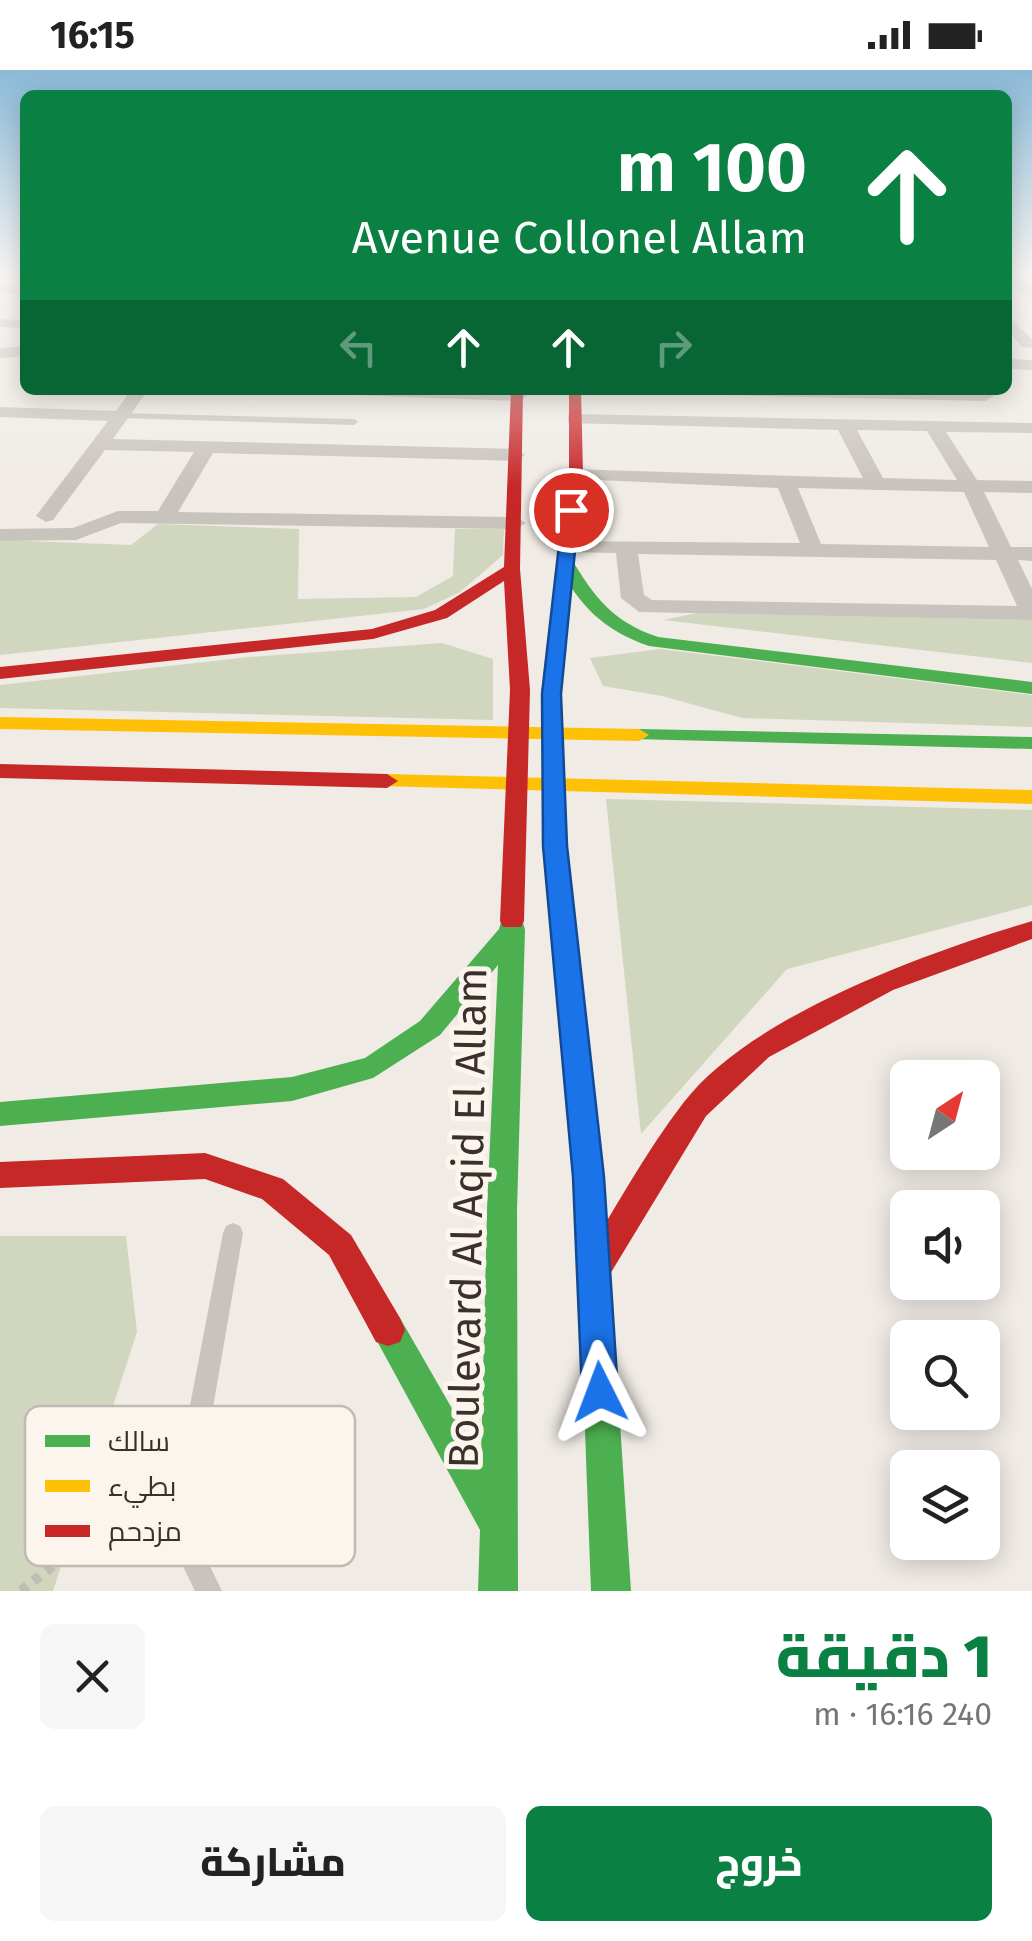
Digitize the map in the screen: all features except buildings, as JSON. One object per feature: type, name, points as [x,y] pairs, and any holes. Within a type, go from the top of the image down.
[{"type":"main road","name":"Boulevard Al Aqid El Allam","points":[[498,1591],[502,1210],[520,690],[512,570],[517,395]]},
{"type":"main road","points":[[575,395],[576,473],[552,694],[555,846],[589,1177],[611,1591]]},
{"type":"main road","points":[[566,554],[581,600],[602,621],[637,638],[677,647],[1032,688]]},
{"type":"main road","points":[[0,673],[373,634],[441,614],[512,570]]},
{"type":"main road","points":[[0,723],[1032,743]]},
{"type":"main road","points":[[0,771],[1032,797]]},
{"type":"main road","points":[[0,1114],[292,1089],[373,1067],[430,1028],[512,930]]},
{"type":"main road","points":[[593,1273],[696,1108],[760,1050],[884,983],[1032,930]]},
{"type":"main road","points":[[0,1175],[204,1166],[272,1190],[340,1246],[499,1528]]},
{"type":"street","points":[[28,412],[42,395]]},
{"type":"street","points":[[46,516],[136,395]]},
{"type":"street","points":[[984,395],[1006,428]]},
{"type":"street","points":[[0,412],[121,416]]},
{"type":"street","points":[[574,419],[1032,428]]},
{"type":"street","points":[[844,425],[876,484]]},
{"type":"street","points":[[626,547],[633,598],[647,607],[1031,613],[970,486],[933,426]]},
{"type":"street","points":[[98,444],[516,455]]},
{"type":"street","points":[[164,518],[208,446]]},
{"type":"street","points":[[576,473],[1032,488]]},
{"type":"street","points":[[786,482],[813,550]]},
{"type":"street","points":[[0,516],[516,523]]},
{"type":"street","points":[[0,535],[76,534],[118,517]]},
{"type":"street","points":[[566,554],[626,547],[1032,554]]},
{"type":"lane","points":[[121,416],[354,422]]},
{"type":"lane","points":[[201,1406],[232,1233]]},
{"type":"lane","points":[[197,1566],[210,1591]]},
{"type":"path","points":[[20,1591],[52,1566]]},
{"type":"green space","points":[[158,524],[299,529],[298,599],[416,597],[453,576],[455,529],[504,529],[503,555],[460,592],[424,609],[0,655],[0,540],[131,545]]},
{"type":"green space","points":[[698,613],[1032,620],[1032,663],[663,620]]},
{"type":"green space","points":[[442,643],[493,659],[493,720],[0,708],[0,685],[249,657]]},
{"type":"green space","points":[[660,649],[1032,695],[1032,727],[742,718],[662,696],[603,686],[590,658]]},
{"type":"green space","points":[[606,799],[1032,810],[1032,905],[787,969],[641,1134]]},
{"type":"green space","points":[[0,1236],[126,1236],[137,1332],[113,1406],[25,1406],[25,1566],[61,1566],[53,1591],[0,1591]]},
{"type":"traffic: fast","points":[[565,562],[581,591],[600,613],[624,630],[655,642],[1032,688]]},
{"type":"traffic: fast","points":[[639,735],[1032,743]]},
{"type":"traffic: fast","points":[[498,1591],[502,1210],[512,921]]},
{"type":"traffic: fast","points":[[0,1114],[292,1089],[373,1067],[430,1028],[513,930]]},
{"type":"traffic: fast","points":[[388,1330],[499,1527]]},
{"type":"traffic: fast","points":[[600,1377],[611,1591]]},
{"type":"traffic: slow","points":[[0,723],[639,735]]},
{"type":"traffic: slow","points":[[387,781],[1032,797]]},
{"type":"traffic: slow","points":[[562,910],[589,1177],[600,1377]]},
{"type":"traffic: jam","points":[[512,921],[520,690],[512,569],[517,395]]},
{"type":"traffic: jam","points":[[562,910],[555,846],[551,694],[576,473],[575,395]]},
{"type":"traffic: jam","points":[[0,673],[373,634],[441,614],[512,569]]},
{"type":"traffic: jam","points":[[0,771],[387,781]]},
{"type":"traffic: jam","points":[[593,1273],[696,1108],[759,1049],[884,983],[1032,930]]},
{"type":"traffic: jam","points":[[0,1175],[205,1166],[272,1189],[340,1245],[388,1330]]},
{"type":"route","points":[[571,510],[552,694],[555,846],[589,1177],[600,1392]]}]
